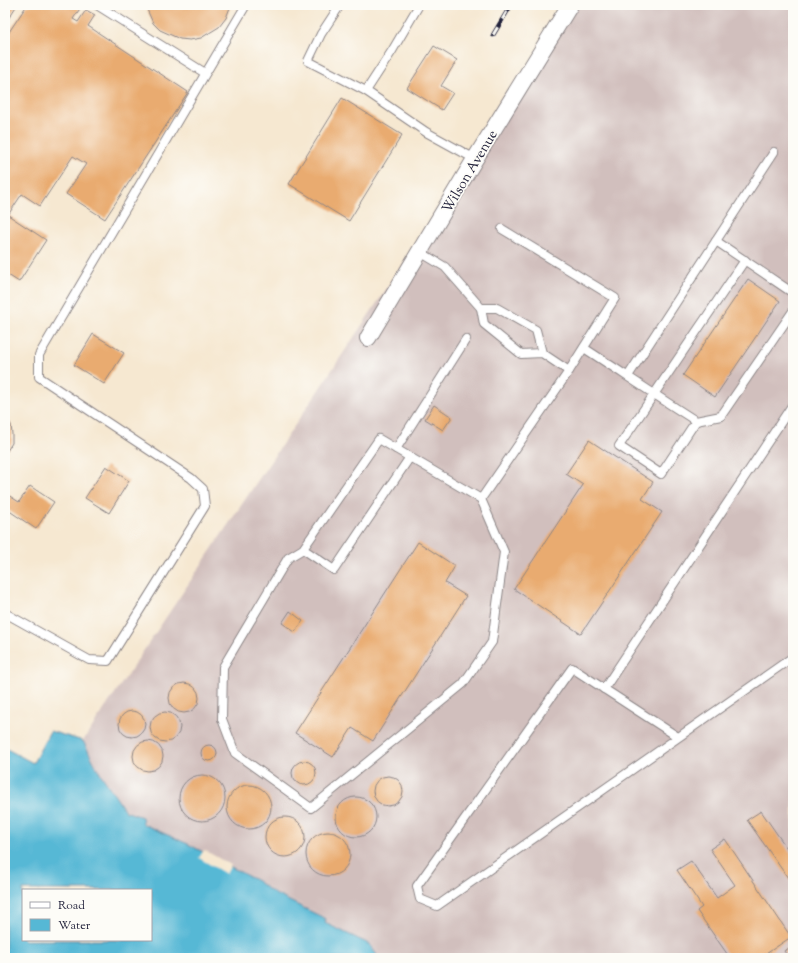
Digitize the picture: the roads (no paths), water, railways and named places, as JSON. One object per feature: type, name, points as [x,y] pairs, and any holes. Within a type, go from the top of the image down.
[{"type":"street","name":"Wilson Avenue","points":[[368,338],[475,159],[570,5]]},
{"type":"lane","points":[[97,5],[205,73]]},
{"type":"lane","points":[[5,613],[89,660],[108,660],[205,506],[203,489],[191,478],[39,377],[38,355],[246,5]]},
{"type":"lane","points":[[340,5],[321,34],[308,61],[366,91],[426,132],[475,159]]},
{"type":"lane","points":[[366,91],[419,5]]},
{"type":"lane","points":[[628,376],[774,152]]},
{"type":"lane","points":[[481,499],[569,371],[615,298],[502,229]]},
{"type":"lane","points":[[716,241],[793,293]]},
{"type":"lane","points":[[420,252],[445,267],[480,308],[484,324],[521,354],[542,353],[569,371]]},
{"type":"lane","points":[[696,421],[661,474],[619,446],[745,260]]},
{"type":"lane","points":[[480,308],[496,308],[536,330],[542,353]]},
{"type":"lane","points":[[584,348],[696,421],[721,416],[793,311]]},
{"type":"lane","points":[[396,449],[466,339]]},
{"type":"lane","points":[[604,689],[793,404]]},
{"type":"lane","points":[[379,439],[410,457],[481,499],[504,552],[492,642],[463,684],[311,808],[235,753],[222,719],[223,667],[288,558],[303,550],[379,439]]},
{"type":"lane","points":[[303,550],[334,570],[410,457]]},
{"type":"lane","points":[[678,737],[572,668],[417,886],[420,899],[437,906],[793,657]]},
{"type":"water","points":[[50,731],[83,741],[98,770],[125,811],[142,817],[143,824],[188,844],[257,881],[275,894],[326,919],[325,923],[369,944],[379,958],[5,958],[5,748],[33,763]]},
{"type":"railway","points":[[493,35],[511,5]]}]
